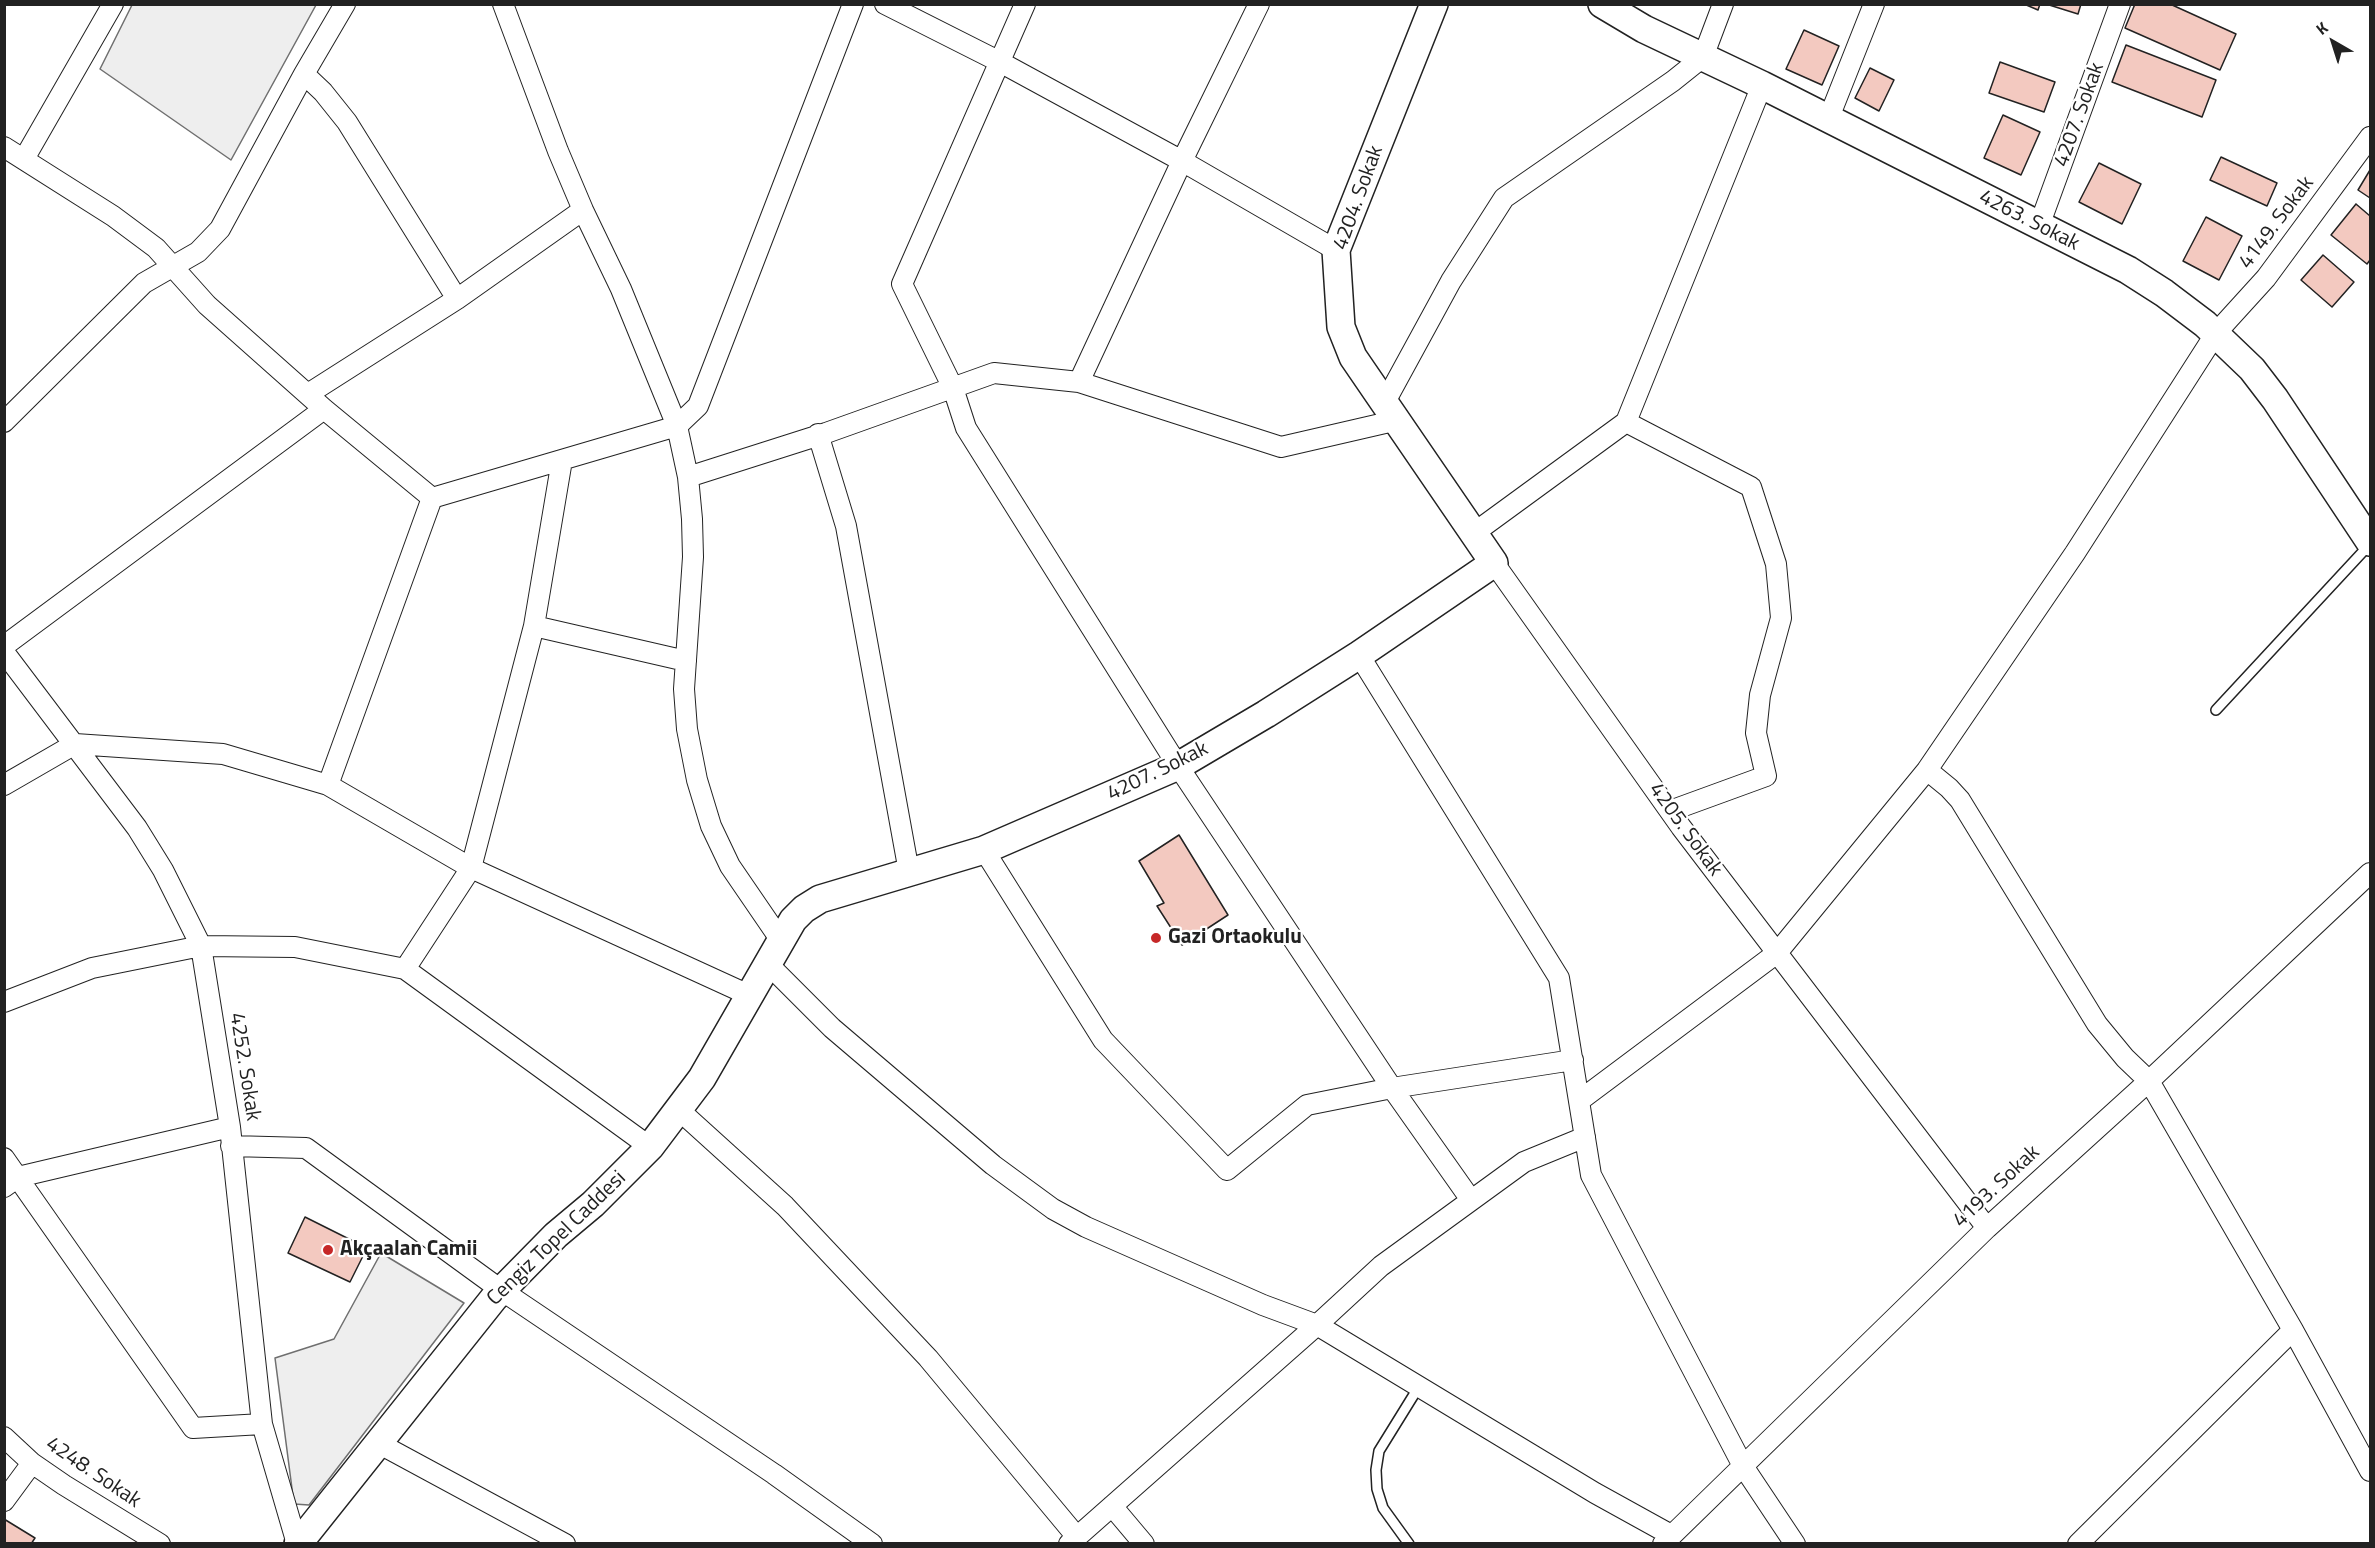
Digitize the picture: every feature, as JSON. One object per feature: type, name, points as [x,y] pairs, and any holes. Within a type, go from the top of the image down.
[{"type":"street","points":[[24,159],[113,4]]},
{"type":"street","points":[[4,422],[144,283],[198,252],[220,229],[304,74],[345,4]]},
{"type":"street","points":[[503,4],[582,210],[621,289],[677,426],[688,477],[692,519],[693,557],[684,688],[687,729],[697,780],[711,826],[730,866],[781,942],[832,1028],[993,1165],[1053,1209],[1096,1232],[1263,1305],[1317,1325],[1667,1539]]},
{"type":"street","points":[[432,498],[677,426],[698,406],[853,4]]},
{"type":"street","points":[[885,4],[1000,62],[1182,161],[1336,250]]},
{"type":"street","points":[[1025,4],[902,284],[953,388],[966,428],[1178,766],[1392,1088],[1471,1200]]},
{"type":"street","points":[[1080,382],[1182,161],[1259,4]]},
{"type":"street","name":"4204. Sokak","points":[[1391,411],[1353,357],[1341,327],[1336,250],[1434,4]]},
{"type":"street","name":"4263. Sokak","points":[[1602,4],[1644,29],[1762,85],[2144,280],[2164,293],[2216,333],[2252,369],[2275,399],[2370,543]]},
{"type":"street","points":[[688,477],[994,373],[1080,382],[1281,447],[1391,411],[1451,281],[1504,198],[1673,81],[1703,57],[1723,4]]},
{"type":"street","points":[[1828,120],[1874,4]]},
{"type":"street","name":"4207. Sokak","points":[[2039,226],[2120,4]]},
{"type":"street","points":[[304,74],[323,92],[347,122],[457,299]]},
{"type":"street","points":[[1474,533],[1626,422],[1762,85]]},
{"type":"street","name":"4149. Sokak","points":[[1579,1101],[1777,952],[1927,770],[2075,553],[2216,333],[2266,278],[2370,137]]},
{"type":"street","points":[[4,147],[134,230],[156,248],[207,305],[324,410],[432,498]]},
{"type":"street","points":[[308,394],[457,299],[582,210]]},
{"type":"street","points":[[4,646],[324,410]]},
{"type":"street","name":"4205. Sokak","points":[[1391,411],[1494,563],[1670,811],[1987,1228]]},
{"type":"street","points":[[1626,422],[1751,487],[1776,564],[1781,618],[1760,695],[1756,733],[1766,776],[1670,811]]},
{"type":"street","points":[[818,434],[846,526],[909,872]]},
{"type":"street","points":[[405,969],[471,868],[534,626],[562,460]]},
{"type":"street","points":[[328,785],[432,498]]},
{"type":"street","name":"4207. Sokak","points":[[781,942],[804,909],[820,899],[984,850],[1178,766],[1359,655],[1494,563]]},
{"type":"street","points":[[534,626],[686,661]]},
{"type":"street","name":"4252. Sokak","points":[[4,652],[137,828],[163,870],[201,946],[230,1136],[262,1424],[298,1544]]},
{"type":"street","points":[[1359,655],[1559,978],[1591,1175],[1743,1466],[1795,1544]]},
{"type":"street","points":[[4,785],[75,744],[223,754],[328,785],[471,868],[751,996]]},
{"type":"street","points":[[1927,770],[1960,800],[2097,1024],[2125,1058],[2149,1081],[2293,1330],[2370,1471]]},
{"type":"street","points":[[984,850],[1103,1040],[1227,1170],[1307,1105],[1392,1088],[1573,1060]]},
{"type":"street","name":"4193. Sokak","points":[[1667,1539],[1987,1228],[2149,1081],[2370,873]]},
{"type":"street","name":"Cengiz Topel Caddesi","points":[[298,1544],[501,1290],[650,1147],[702,1078],[781,942]]},
{"type":"street","points":[[4,1002],[92,968],[201,946],[295,947],[405,969],[650,1147]]},
{"type":"street","points":[[679,1110],[785,1206],[920,1349],[1073,1540],[1381,1266],[1524,1161],[1585,1137]]},
{"type":"street","points":[[11,1182],[230,1136],[306,1148],[501,1290],[774,1474],[872,1544]]},
{"type":"street","points":[[4,1158],[11,1182],[193,1428],[262,1424]]},
{"type":"street","points":[[2078,1544],[2293,1330]]},
{"type":"street","name":"4248. Sokak","points":[[4,1437],[32,1463],[88,1501],[160,1544]]},
{"type":"street","points":[[378,1443],[565,1544]]},
{"type":"street","points":[[4,1501],[32,1463]]},
{"type":"street","points":[[1112,1506],[1144,1544]]},
{"type":"lane","points":[[2216,710],[2370,543]]},
{"type":"lane","points":[[1408,1544],[1383,1508],[1377,1489],[1376,1470],[1379,1451],[1418,1388]]},
{"type":"shaded area","points":[[132,5],[316,5],[231,160],[100,69]]},
{"type":"shaded area","points":[[381,1253],[464,1303],[309,1505],[294,1504],[275,1358],[334,1339]]},
{"type":"building","points":[[2024,4],[2040,4],[2038,10]]},
{"type":"building","points":[[2046,4],[2081,4],[2078,14]]},
{"type":"building","points":[[2135,4],[2170,4],[2236,34],[2220,70],[2125,28]]},
{"type":"building","points":[[1804,30],[1839,46],[1822,85],[1786,69]]},
{"type":"building","points":[[2126,45],[2216,80],[2202,117],[2112,82]]},
{"type":"building","points":[[2000,62],[2055,82],[2044,112],[1989,93]]},
{"type":"building","points":[[1870,68],[1894,80],[1879,111],[1855,98]]},
{"type":"building","points":[[2003,115],[2040,132],[2021,175],[1984,158]]},
{"type":"building","points":[[2221,157],[2277,183],[2267,206],[2210,180]]},
{"type":"building","points":[[2099,163],[2141,184],[2122,224],[2079,202]]},
{"type":"building","points":[[2370,170],[2370,198],[2358,190]]},
{"type":"building","points":[[2356,204],[2370,216],[2370,260],[2367,264],[2331,235]]},
{"type":"building","points":[[2206,217],[2242,236],[2219,280],[2183,261]]},
{"type":"building","points":[[2323,255],[2354,282],[2332,307],[2301,280]]},
{"type":"building","points":[[1179,835],[1228,915],[1182,945],[1157,906],[1164,903],[1139,861]]},
{"type":"building","name":"Akçaalan Camii","points":[[305,1217],[367,1248],[350,1282],[288,1253]]},
{"type":"building","points":[[4,1519],[35,1538],[31,1544],[4,1544]]},
{"type":"place","name":"Gazi Ortaokulu","points":[[1156,938]]},
{"type":"place","name":"Akçaalan Camii","points":[[328,1250]]}]
